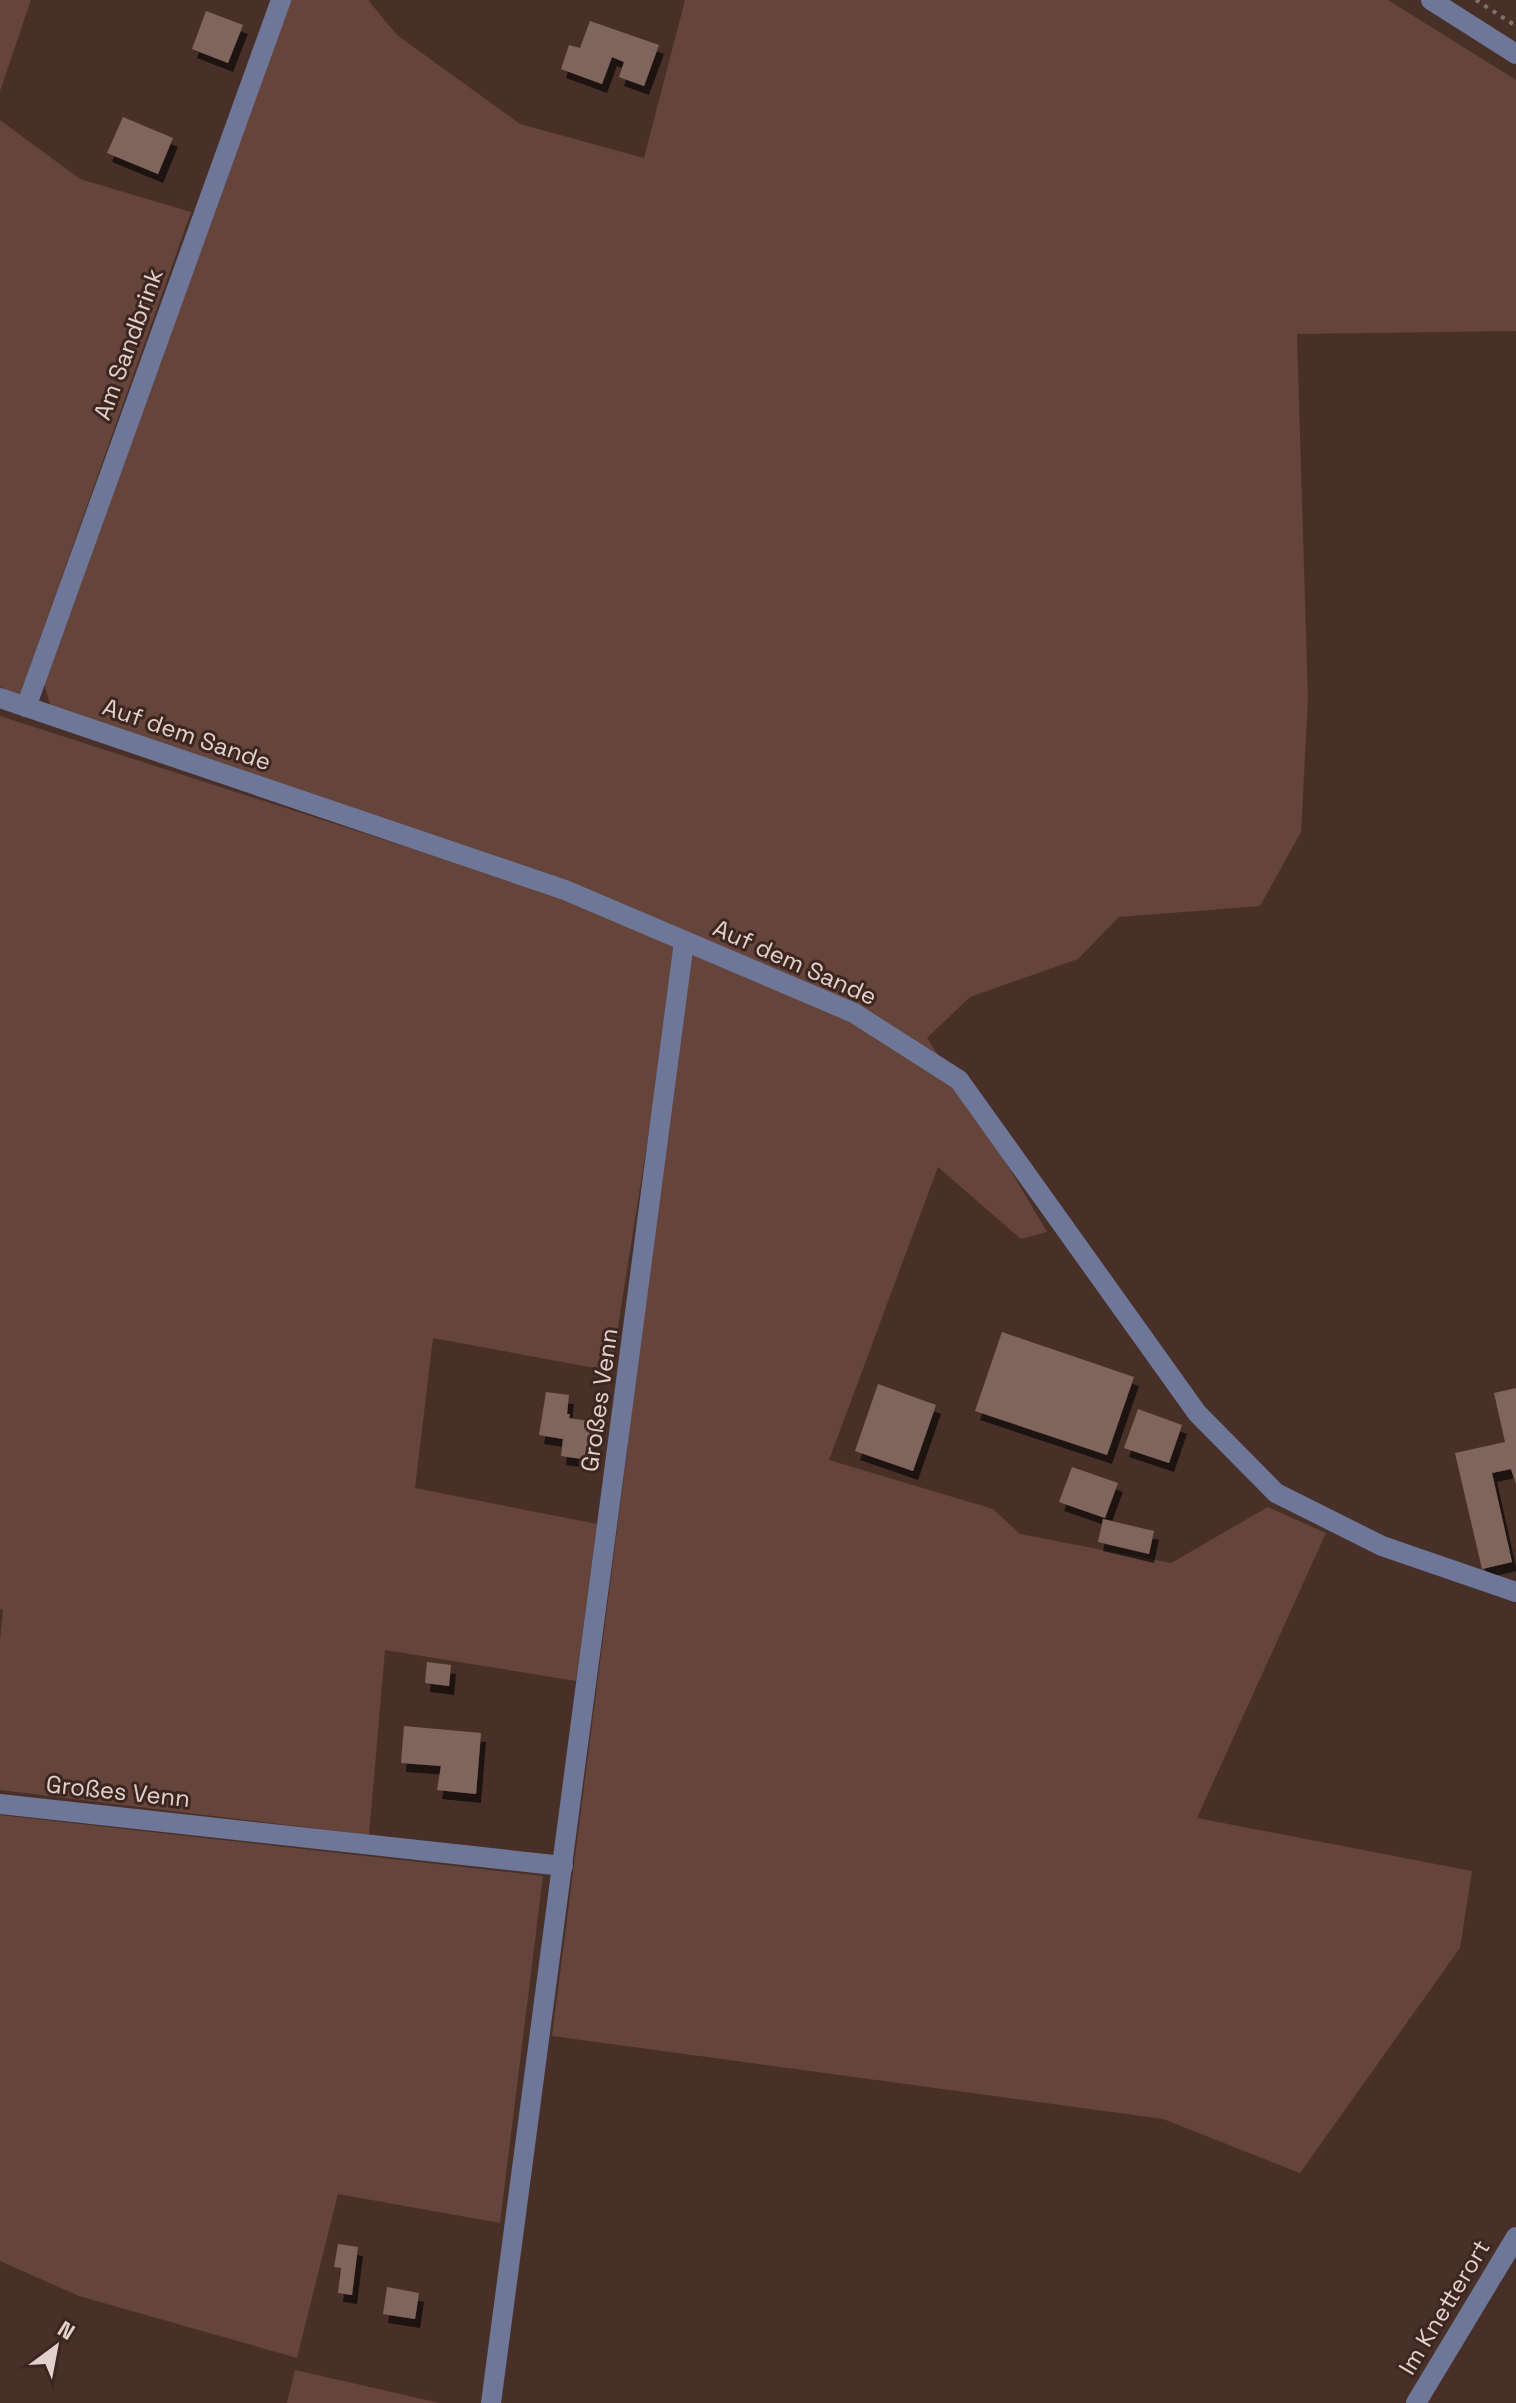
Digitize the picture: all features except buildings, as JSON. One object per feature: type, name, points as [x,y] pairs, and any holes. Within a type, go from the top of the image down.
[{"type":"street","name":"Am Sandbrink","points":[[26,707],[160,328],[281,0]]},
{"type":"street","points":[[1431,0],[1516,54]]},
{"type":"street","name":"Auf dem Sande","points":[[0,698],[565,890],[854,1013],[959,1080],[1197,1413],[1276,1493],[1382,1546],[1516,1592]]},
{"type":"street","name":"Großes Venn","points":[[491,2403],[684,942]]},
{"type":"street","name":"Großes Venn","points":[[0,1804],[563,1866]]},
{"type":"street","name":"Im Knetterort","points":[[1416,2403],[1516,2237]]},
{"type":"path","points":[[1476,0],[1516,26]]},
{"type":"shaded area","points":[[0,0],[31,0],[0,91]]},
{"type":"shaded area","points":[[290,0],[368,0],[397,35],[520,124],[644,158],[685,0],[1388,0],[1516,80],[1516,331],[1297,334],[1308,700],[1301,832],[1260,906],[1119,917],[1078,959],[970,997],[927,1038],[982,1122],[1047,1232],[1021,1239],[938,1167],[829,1460],[993,1509],[1020,1534],[1171,1563],[1268,1507],[1326,1533],[1197,1818],[1472,1871],[1460,1948],[1300,2173],[1163,2119],[552,2036],[627,1452],[664,1036],[611,1371],[433,1338],[415,1488],[597,1524],[576,1681],[385,1650],[369,1835],[0,1790],[0,1640],[3,1610],[0,1609],[0,716],[419,851],[56,725],[40,669]]},
{"type":"shaded area","points":[[0,120],[80,179],[191,212],[20,695],[0,687]]},
{"type":"shaded area","points":[[0,1815],[543,1876],[500,2223],[338,2194],[297,2358],[79,2296],[0,2261]]},
{"type":"shaded area","points":[[295,2370],[440,2403],[287,2403]]}]
